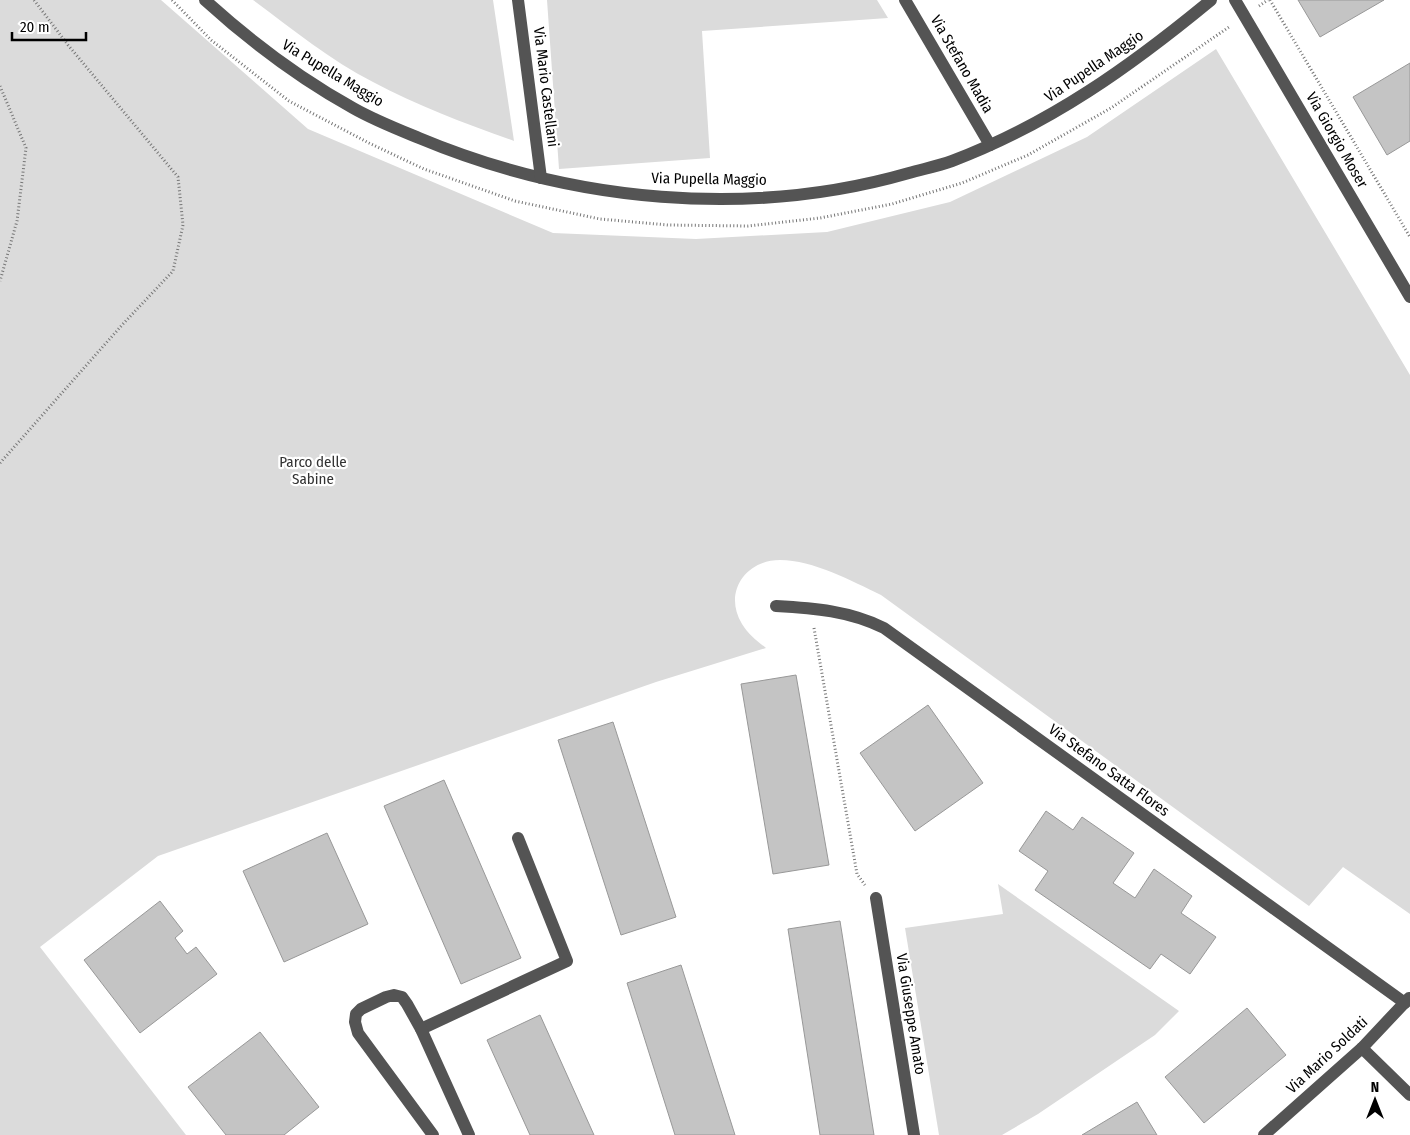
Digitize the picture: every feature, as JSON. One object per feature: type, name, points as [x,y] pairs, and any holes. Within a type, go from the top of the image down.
[{"type":"street","name":"Via Pupella Maggio","points":[[205,0],[257,45],[306,80],[355,110],[451,151],[491,165],[586,188],[676,197],[774,197],[815,193],[894,178],[950,162],[1043,119],[1101,84],[1167,36],[1211,0]]},
{"type":"street","name":"Via Mario Castellani","points":[[518,0],[541,178]]},
{"type":"street","name":"Via Stefano Madia","points":[[905,0],[990,145]]},
{"type":"street","name":"Via Giorgio Moser","points":[[1235,0],[1410,297]]},
{"type":"street","name":"Via Stefano Satta Flores","points":[[776,606],[811,608],[847,614],[884,628],[1408,1000]]},
{"type":"street","points":[[421,1029],[567,961],[518,838]]},
{"type":"street","name":"Via Giuseppe Amato","points":[[876,898],[914,1135]]},
{"type":"street","points":[[433,1135],[358,1033],[355,1022],[356,1014],[386,997],[394,995],[402,998],[407,1004],[421,1029],[469,1135]]},
{"type":"street","name":"Via Mario Soldati","points":[[1264,1135],[1362,1048],[1408,1000]]},
{"type":"street","points":[[1362,1048],[1410,1096]]},
{"type":"path","points":[[0,463],[173,271],[183,225],[178,177],[68,45],[34,0]]},
{"type":"path","points":[[172,0],[211,40],[289,101],[424,170],[515,202],[600,219],[668,225],[748,226],[820,218],[892,204],[962,183],[1028,155],[1111,108],[1161,76],[1269,0],[1410,237]]},
{"type":"path","points":[[0,86],[26,148],[17,221],[0,281]]},
{"type":"path","points":[[811,608],[857,874],[876,898]]},
{"type":"green space","name":"Parco delle Sabine","points":[[0,0],[161,0],[308,129],[553,233],[696,239],[827,232],[950,202],[1087,137],[1216,49],[1410,375],[1410,914],[1343,867],[1309,906],[881,595],[819,567],[793,561],[768,561],[748,572],[741,580],[736,590],[735,601],[742,624],[766,648],[656,682],[158,856],[40,947],[186,1135],[0,1135]]},
{"type":"green space","points":[[253,0],[493,0],[514,141],[442,114],[373,82],[326,54]]},
{"type":"green space","points":[[547,0],[877,0],[888,18],[702,31],[710,158],[559,169]]},
{"type":"green space","points":[[998,884],[1179,1011],[1155,1035],[1038,1114],[1002,1135],[939,1135],[905,928],[1003,914]]},
{"type":"building","points":[[1298,0],[1384,0],[1320,37]]},
{"type":"building","points":[[1410,63],[1410,141],[1387,155],[1353,97]]},
{"type":"building","points":[[796,675],[829,865],[773,874],[741,684]]},
{"type":"building","points":[[928,705],[983,783],[915,831],[860,753]]},
{"type":"building","points":[[613,722],[676,917],[621,935],[558,740]]},
{"type":"building","points":[[444,780],[521,958],[461,984],[384,806]]},
{"type":"building","points":[[1046,811],[1073,830],[1082,817],[1134,853],[1113,883],[1135,898],[1154,869],[1192,896],[1181,913],[1216,937],[1190,974],[1161,954],[1150,969],[1035,890],[1048,871],[1019,851]]},
{"type":"building","points":[[327,833],[368,924],[284,962],[243,871]]},
{"type":"building","points":[[160,901],[183,931],[175,938],[187,954],[196,947],[217,974],[140,1033],[84,960]]},
{"type":"building","points":[[840,921],[874,1135],[820,1135],[788,929]]},
{"type":"building","points":[[681,965],[735,1135],[675,1135],[627,983]]},
{"type":"building","points":[[1247,1008],[1286,1055],[1204,1123],[1165,1077]]},
{"type":"building","points":[[540,1015],[594,1135],[530,1135],[487,1040]]},
{"type":"building","points":[[260,1032],[319,1107],[284,1135],[226,1135],[188,1087]]},
{"type":"building","points":[[1137,1102],[1157,1135],[1082,1135]]}]
